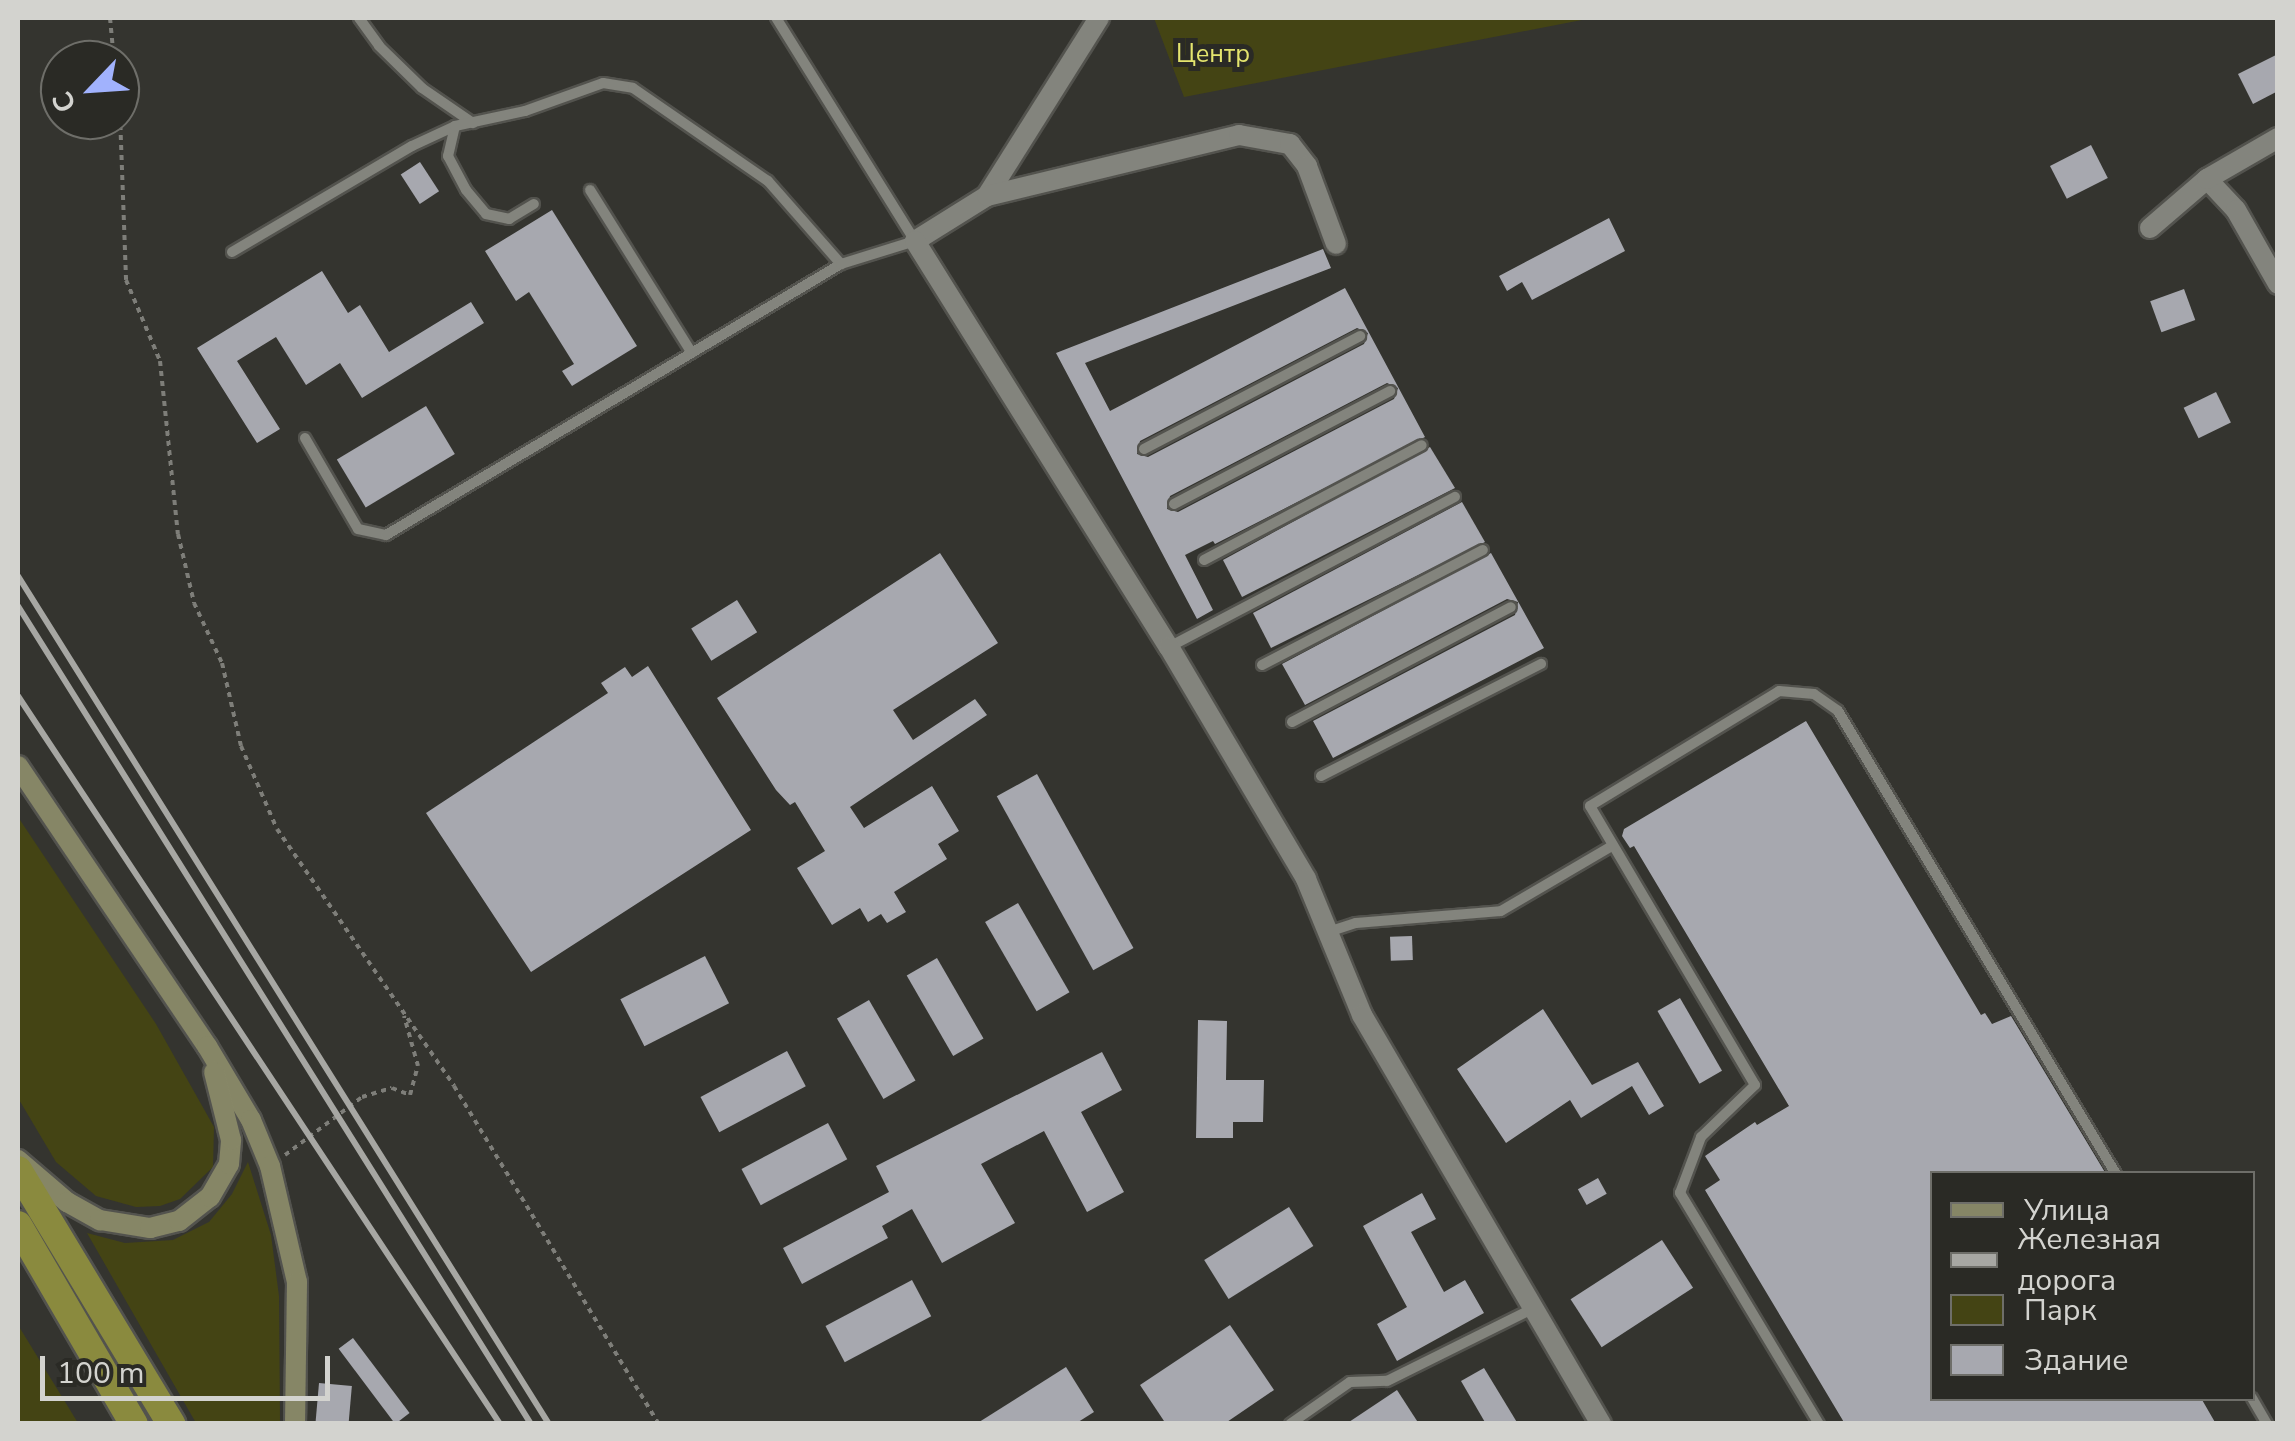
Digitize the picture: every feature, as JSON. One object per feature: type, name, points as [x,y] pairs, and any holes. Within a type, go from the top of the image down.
[{"type":"highway","points":[[18,1170],[172,1424]]},
{"type":"highway","points":[[18,1225],[134,1424]]},
{"type":"main road","points":[[18,766],[207,1046],[251,1120],[270,1166],[297,1282],[296,1424]]},
{"type":"main road","points":[[18,1160],[67,1202],[100,1220],[150,1228],[191,1214],[218,1186],[231,1152],[227,1118],[207,1046]]},
{"type":"street","points":[[987,196],[1099,18]]},
{"type":"street","points":[[1336,244],[1306,166],[1290,144],[1238,135],[987,196],[915,241],[1169,646],[1306,879],[1362,1016],[1601,1424]]},
{"type":"street","points":[[2150,228],[2207,179],[2278,138]]},
{"type":"street","points":[[2207,179],[2236,210],[2278,284]]},
{"type":"lane","points":[[359,18],[379,46],[422,88],[472,122]]},
{"type":"lane","points":[[304,438],[358,528],[386,535],[842,264],[915,241],[776,18]]},
{"type":"lane","points":[[232,252],[412,146],[455,126],[524,112],[603,83],[633,88],[768,181],[842,264]]},
{"type":"lane","points":[[455,126],[448,156],[466,190],[486,214],[509,219],[534,204]]},
{"type":"lane","points":[[590,190],[692,353]]},
{"type":"lane","points":[[1144,449],[1360,336]]},
{"type":"lane","points":[[1174,504],[1390,392]]},
{"type":"lane","points":[[1204,560],[1422,445]]},
{"type":"lane","points":[[1169,646],[1455,498]]},
{"type":"lane","points":[[1262,666],[1483,550]]},
{"type":"lane","points":[[1292,722],[1511,607]]},
{"type":"lane","points":[[1321,776],[1541,664]]},
{"type":"lane","points":[[1819,1424],[1680,1194],[1701,1137],[1756,1085],[1590,806],[1779,691],[1814,694],[1838,711],[2114,1171]]},
{"type":"lane","points":[[1328,932],[1356,922],[1501,911],[1612,846]]},
{"type":"lane","points":[[1290,1424],[1350,1382],[1387,1382],[1532,1309]]},
{"type":"lane","points":[[2254,1401],[2267,1424]]},
{"type":"path","points":[[121,140],[126,280],[160,361],[178,534],[194,604],[222,663],[241,746],[277,829],[454,1086],[659,1424]]},
{"type":"path","points":[[270,1166],[362,1098],[392,1088],[410,1096],[418,1066],[402,1011]]},
{"type":"green space","name":"Центр","points":[[1154,18],[1592,18],[1184,97]]},
{"type":"green space","points":[[18,817],[156,1024],[214,1127],[213,1167],[180,1199],[160,1206],[136,1207],[96,1196],[56,1162],[18,1098]]},
{"type":"green space","points":[[248,1162],[271,1235],[279,1296],[280,1423],[196,1423],[87,1233],[125,1243],[173,1240],[209,1222],[232,1194]]},
{"type":"green space","points":[[18,1325],[78,1423],[18,1423]]},
{"type":"building","points":[[2278,54],[2278,91],[2253,104],[2238,74]]},
{"type":"building","points":[[2091,145],[2108,178],[2067,199],[2050,166]]},
{"type":"building","points":[[420,162],[439,191],[420,204],[401,175]]},
{"type":"building","points":[[552,210],[637,346],[572,386],[562,371],[574,364],[529,292],[516,301],[485,251]]},
{"type":"building","points":[[1609,218],[1625,251],[1532,300],[1522,282],[1507,291],[1499,276]]},
{"type":"building","points":[[1323,249],[1331,268],[1085,363],[1110,411],[1345,288],[1425,437],[1215,544],[1213,541],[1185,555],[1213,610],[1197,619],[1056,353]],"holes":[[[1357,328],[1368,333],[1364,344],[1148,457],[1137,454],[1140,441]],[[1387,383],[1398,388],[1394,399],[1178,512],[1167,509],[1170,496]]]},
{"type":"building","points":[[322,271],[348,313],[360,305],[389,352],[471,302],[484,323],[362,398],[340,363],[306,385],[276,337],[237,361],[280,429],[257,443],[197,348]]},
{"type":"building","points":[[2184,289],[2195,320],[2161,332],[2150,301]]},
{"type":"building","points":[[2216,392],[2231,423],[2199,438],[2184,408]]},
{"type":"building","points":[[426,406],[455,454],[366,508],[337,460]]},
{"type":"building","points":[[1430,447],[1455,488],[1242,597],[1223,560]]},
{"type":"building","points":[[1462,502],[1485,542],[1271,648],[1253,613]]},
{"type":"building","points":[[940,553],[998,643],[893,710],[913,740],[975,699],[987,715],[850,807],[864,828],[932,786],[959,831],[938,844],[947,859],[894,892],[906,912],[887,923],[881,914],[868,922],[860,908],[832,925],[797,868],[825,851],[795,802],[790,805],[776,790],[717,698]]},
{"type":"building","points":[[1491,553],[1544,648],[1333,758],[1313,721],[1515,615],[1518,602],[1507,599],[1305,705],[1282,664]]},
{"type":"building","points":[[737,600],[757,632],[711,661],[691,629]]},
{"type":"building","points":[[648,666],[751,830],[531,972],[426,813],[608,693],[601,683],[625,667],[632,677]]},
{"type":"building","points":[[1806,721],[1981,1015],[1985,1013],[1992,1024],[2011,1016],[2104,1171],[1930,1171],[1930,1401],[2203,1401],[2216,1424],[1845,1424],[1705,1190],[1720,1180],[1705,1156],[1755,1122],[1757,1125],[1789,1106],[1634,846],[1630,848],[1622,836],[1624,829]]},
{"type":"building","points":[[1037,774],[1133,948],[1093,970],[997,796]]},
{"type":"building","points":[[1018,903],[1070,992],[1037,1011],[985,922]]},
{"type":"building","points":[[1412,936],[1413,960],[1391,961],[1390,937]]},
{"type":"building","points":[[705,956],[729,1003],[644,1046],[620,999]]},
{"type":"building","points":[[937,958],[984,1039],[953,1056],[907,976]]},
{"type":"building","points":[[1680,998],[1722,1071],[1699,1084],[1657,1011]]},
{"type":"building","points":[[869,1000],[915,1081],[883,1099],[837,1018]]},
{"type":"building","points":[[1543,1009],[1592,1085],[1638,1062],[1664,1106],[1649,1115],[1632,1086],[1581,1118],[1570,1100],[1506,1143],[1457,1069]]},
{"type":"building","points":[[1198,1020],[1227,1021],[1226,1080],[1264,1080],[1263,1122],[1233,1122],[1233,1138],[1196,1138]]},
{"type":"building","points":[[787,1051],[806,1086],[719,1132],[700,1097]]},
{"type":"building","points":[[1102,1052],[1122,1090],[1081,1112],[1124,1192],[1087,1212],[1044,1131],[981,1164],[1015,1223],[942,1263],[912,1209],[882,1226],[888,1238],[802,1284],[783,1248],[889,1192],[876,1166]]},
{"type":"building","points":[[828,1123],[847,1159],[761,1205],[741,1169]]},
{"type":"building","points":[[1598,1178],[1607,1194],[1587,1205],[1578,1189]]},
{"type":"building","points":[[1422,1193],[1436,1219],[1411,1232],[1444,1292],[1465,1280],[1484,1313],[1397,1361],[1377,1324],[1407,1307],[1363,1226]]},
{"type":"building","points":[[1289,1207],[1313,1246],[1229,1299],[1204,1260]]},
{"type":"building","points":[[1662,1240],[1693,1288],[1602,1347],[1571,1299]]},
{"type":"building","points":[[912,1280],[931,1316],[845,1362],[825,1326]]},
{"type":"building","points":[[1230,1325],[1274,1390],[1224,1424],[1166,1424],[1140,1385]]},
{"type":"building","points":[[353,1338],[410,1413],[395,1424],[339,1349]]},
{"type":"building","points":[[1066,1367],[1094,1412],[1075,1424],[976,1424]]},
{"type":"building","points":[[1484,1368],[1518,1424],[1486,1424],[1461,1381]]},
{"type":"building","points":[[319,1383],[352,1386],[349,1424],[315,1424]]},
{"type":"building","points":[[1397,1390],[1419,1424],[1346,1424]]},
{"type":"railway","points":[[18,576],[549,1424]]},
{"type":"railway","points":[[18,606],[531,1424]]},
{"type":"railway","points":[[18,696],[500,1424]]}]
